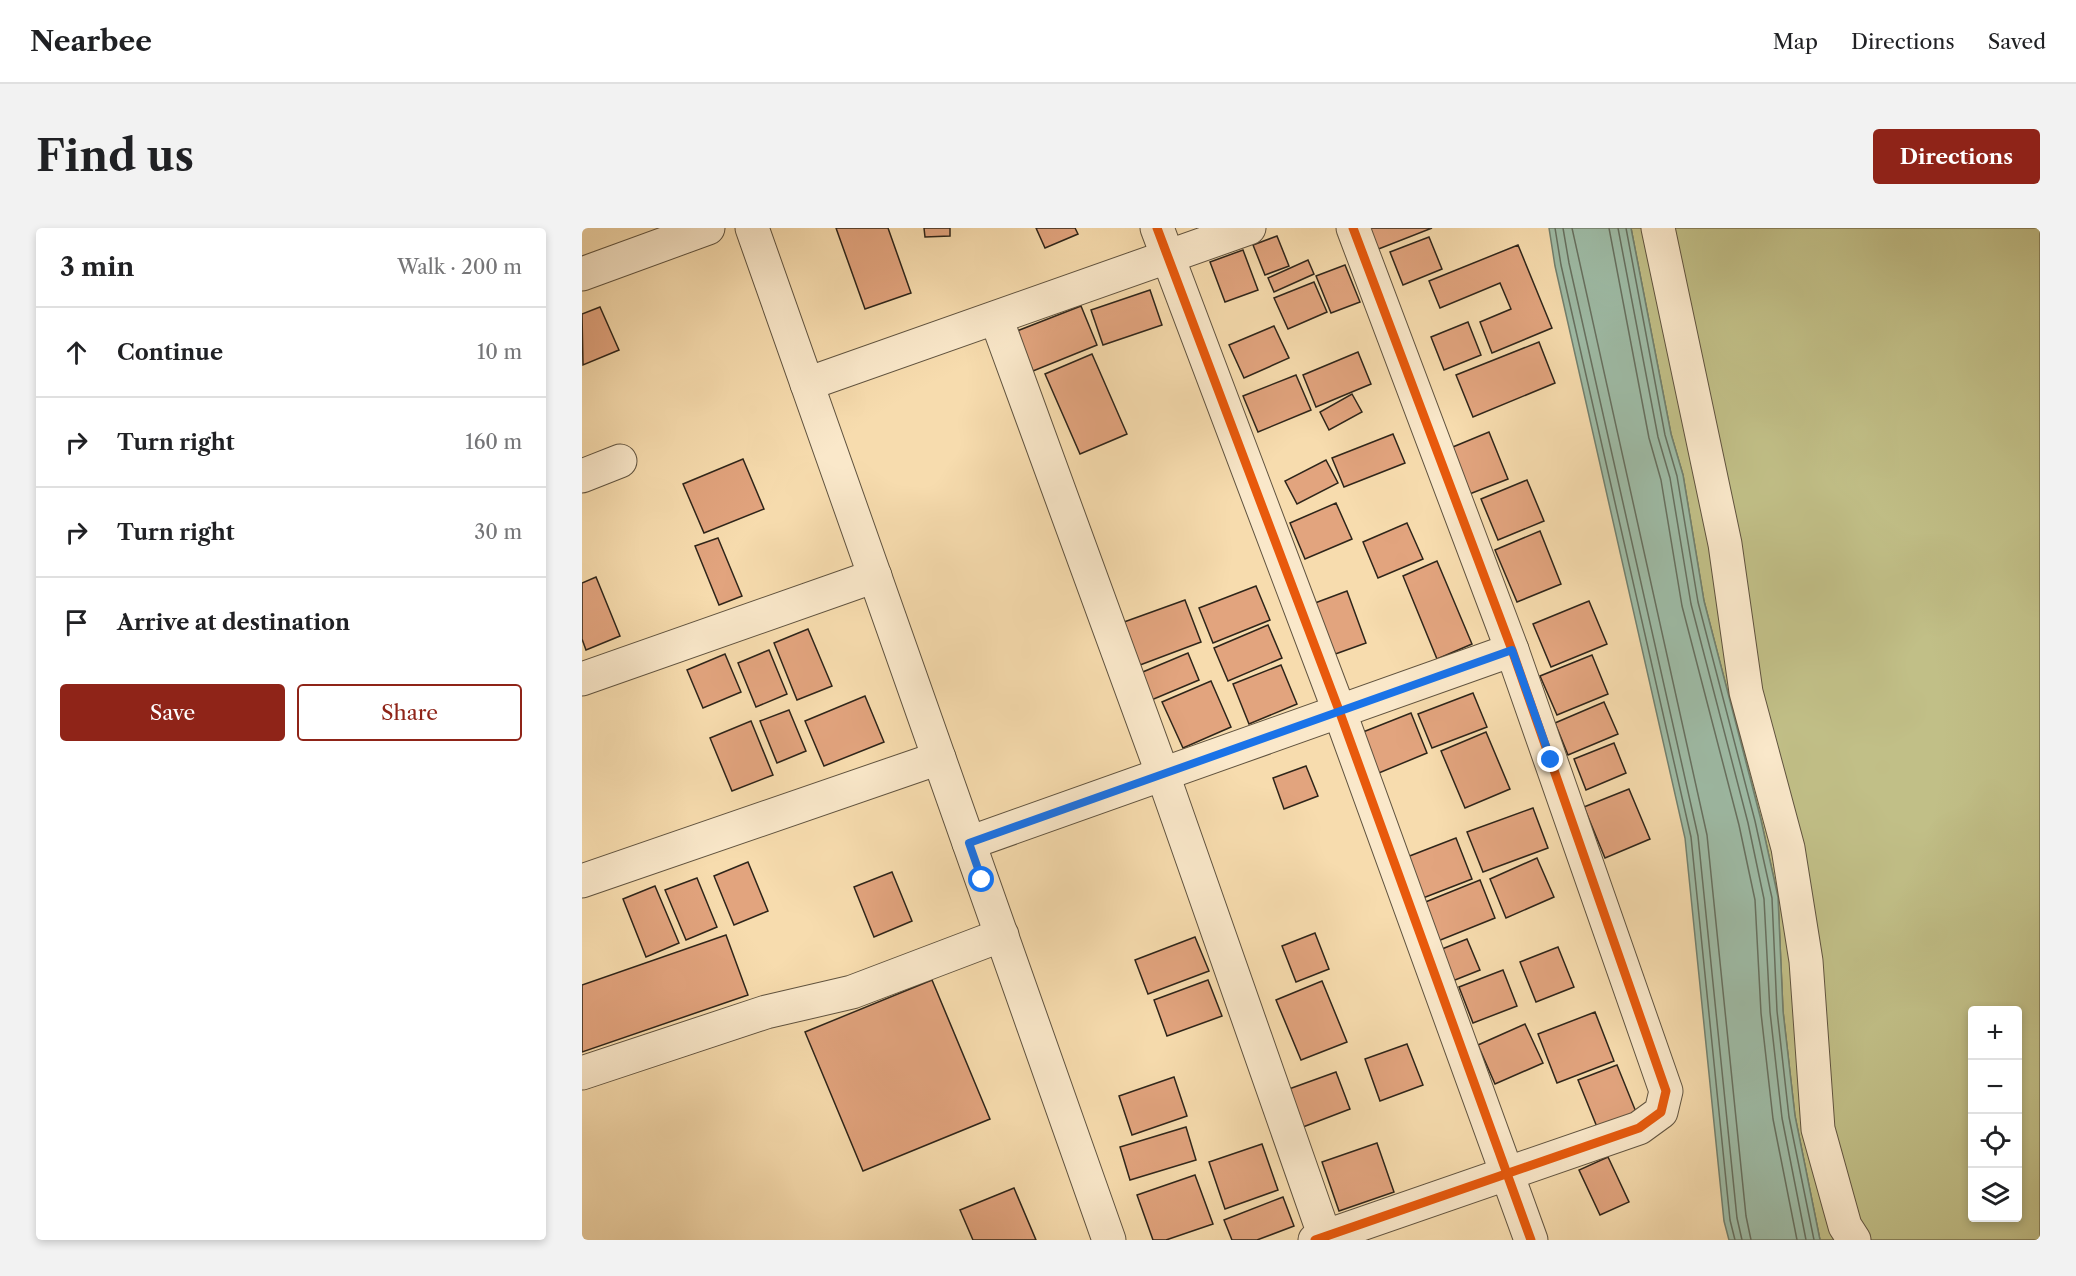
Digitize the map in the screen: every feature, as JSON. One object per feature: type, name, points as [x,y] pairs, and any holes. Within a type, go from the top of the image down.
[{"type":"street","points":[[582,274],[708,228]]},
{"type":"street","points":[[752,228],[1109,1240]]},
{"type":"street","points":[[807,384],[996,318],[1163,243],[1249,228]]},
{"type":"street","points":[[996,318],[1163,775],[1322,1239],[1639,1128],[1661,1112],[1666,1092],[1512,650],[1353,228]]},
{"type":"street","points":[[1658,228],[1725,544],[1746,692],[1788,848],[1806,961],[1818,1129],[1845,1226],[1854,1240]]},
{"type":"street","points":[[1163,243],[1340,713],[1531,1240]]},
{"type":"street","points":[[582,476],[620,461]]},
{"type":"street","points":[[582,680],[875,576]]},
{"type":"street","points":[[969,843],[1512,650]]},
{"type":"street","points":[[582,881],[939,758]]},
{"type":"street","points":[[582,1072],[765,1012],[852,992],[1002,935]]},
{"type":"shaded area","points":[[1631,228],[2040,228],[2040,1240],[1820,1240],[1795,1116],[1783,1011],[1778,897],[1761,820],[1704,601],[1683,475],[1671,434]]},
{"type":"water","points":[[1549,228],[1631,228],[1671,434],[1683,475],[1704,601],[1761,820],[1778,897],[1783,1011],[1795,1116],[1820,1240],[1729,1240],[1724,1221],[1685,838],[1555,266]]},
{"type":"building","points":[[836,228],[888,228],[911,293],[865,309]]},
{"type":"building","points":[[924,228],[950,228],[950,236],[925,237]]},
{"type":"building","points":[[1036,228],[1075,228],[1078,234],[1045,248]]},
{"type":"building","points":[[1368,228],[1432,228],[1376,250]]},
{"type":"building","points":[[1277,236],[1289,266],[1265,275],[1253,245]]},
{"type":"building","points":[[1429,237],[1442,269],[1403,285],[1390,252]]},
{"type":"building","points":[[1518,245],[1552,328],[1492,353],[1480,322],[1511,309],[1500,283],[1440,308],[1429,281]]},
{"type":"building","points":[[1243,250],[1258,290],[1225,302],[1210,262]]},
{"type":"building","points":[[1308,260],[1314,274],[1274,292],[1268,278]]},
{"type":"building","points":[[1345,265],[1360,302],[1331,313],[1316,276]]},
{"type":"building","points":[[1314,282],[1327,312],[1288,329],[1274,298]]},
{"type":"building","points":[[1150,290],[1162,325],[1103,345],[1091,310]]},
{"type":"building","points":[[1081,306],[1097,345],[1033,371],[1017,331]]},
{"type":"building","points":[[600,307],[619,350],[583,365],[582,314]]},
{"type":"building","points":[[1468,322],[1481,355],[1444,370],[1431,337]]},
{"type":"building","points":[[1274,326],[1289,358],[1244,378],[1229,345]]},
{"type":"building","points":[[1539,342],[1555,383],[1473,417],[1456,375]]},
{"type":"building","points":[[1358,352],[1371,384],[1316,407],[1303,375]]},
{"type":"building","points":[[1092,354],[1127,434],[1080,454],[1045,374]]},
{"type":"building","points":[[1296,375],[1311,410],[1258,432],[1243,396]]},
{"type":"building","points":[[1352,394],[1362,412],[1329,430],[1320,412]]},
{"type":"building","points":[[1489,432],[1508,479],[1467,495],[1448,449]]},
{"type":"building","points":[[1393,434],[1405,463],[1344,487],[1332,458]]},
{"type":"building","points":[[743,459],[764,509],[704,533],[683,484]]},
{"type":"building","points":[[1326,460],[1338,483],[1297,504],[1285,481]]},
{"type":"building","points":[[1527,480],[1544,521],[1498,540],[1481,499]]},
{"type":"building","points":[[1336,503],[1352,539],[1305,559],[1290,523]]},
{"type":"building","points":[[1407,523],[1423,559],[1378,578],[1363,542]]},
{"type":"building","points":[[1540,531],[1561,584],[1517,602],[1495,550]]},
{"type":"building","points":[[718,538],[742,596],[719,605],[695,546]]},
{"type":"building","points":[[1437,561],[1472,644],[1437,659],[1403,576]]},
{"type":"building","points":[[596,577],[620,636],[586,650],[582,639],[582,583]]},
{"type":"building","points":[[1256,586],[1270,620],[1213,643],[1199,608]]},
{"type":"building","points":[[1347,591],[1366,643],[1327,657],[1307,606]]},
{"type":"building","points":[[1185,600],[1201,642],[1140,665],[1124,622]]},
{"type":"building","points":[[1589,601],[1607,644],[1551,667],[1533,624]]},
{"type":"building","points":[[1268,625],[1282,658],[1228,681],[1214,648]]},
{"type":"building","points":[[808,629],[832,686],[797,700],[774,643]]},
{"type":"building","points":[[769,650],[787,694],[756,707],[738,663]]},
{"type":"building","points":[[1188,653],[1199,680],[1149,701],[1138,674]]},
{"type":"building","points":[[725,654],[741,692],[703,708],[687,670]]},
{"type":"building","points":[[1592,655],[1608,694],[1557,715],[1540,676]]},
{"type":"building","points":[[1281,665],[1297,704],[1249,724],[1233,684]]},
{"type":"building","points":[[1211,681],[1231,727],[1183,748],[1162,702]]},
{"type":"building","points":[[1473,693],[1487,727],[1432,748],[1418,714]]},
{"type":"building","points":[[865,696],[884,742],[824,766],[805,721]]},
{"type":"building","points":[[1604,702],[1618,734],[1568,755],[1555,723]]},
{"type":"building","points":[[789,710],[806,751],[777,763],[760,721]]},
{"type":"building","points":[[1411,713],[1427,753],[1374,775],[1358,734]]},
{"type":"building","points":[[751,721],[773,775],[732,791],[710,738]]},
{"type":"building","points":[[1486,732],[1510,789],[1465,808],[1441,751]]},
{"type":"building","points":[[1614,743],[1626,773],[1586,790],[1574,759]]},
{"type":"building","points":[[1306,766],[1318,796],[1284,809],[1273,778]]},
{"type":"building","points":[[1629,789],[1650,839],[1605,858],[1584,807]]},
{"type":"building","points":[[1533,808],[1548,848],[1483,872],[1467,832]]},
{"type":"building","points":[[1456,838],[1472,879],[1423,898],[1407,857]]},
{"type":"building","points":[[1537,858],[1554,897],[1506,918],[1490,879]]},
{"type":"building","points":[[748,862],[768,911],[734,925],[714,876]]},
{"type":"building","points":[[892,872],[912,921],[874,937],[854,887]]},
{"type":"building","points":[[697,878],[717,927],[686,940],[665,890]]},
{"type":"building","points":[[1480,880],[1495,918],[1438,941],[1423,903]]},
{"type":"building","points":[[655,886],[679,943],[646,957],[623,899]]},
{"type":"building","points":[[1315,933],[1329,969],[1296,982],[1282,946]]},
{"type":"building","points":[[726,935],[748,995],[582,1052],[582,985]]},
{"type":"building","points":[[1195,937],[1209,971],[1148,994],[1135,960]]},
{"type":"building","points":[[1467,939],[1480,970],[1450,982],[1437,951]]},
{"type":"building","points":[[1558,947],[1574,987],[1536,1002],[1520,962]]},
{"type":"building","points":[[1503,970],[1517,1006],[1473,1023],[1459,987]]},
{"type":"building","points":[[932,980],[990,1119],[863,1171],[805,1032]]},
{"type":"building","points":[[1208,980],[1222,1016],[1167,1036],[1154,1000]]},
{"type":"building","points":[[1322,981],[1347,1042],[1301,1060],[1276,1000]]},
{"type":"building","points":[[1595,1012],[1614,1061],[1557,1083],[1538,1034]]},
{"type":"building","points":[[1525,1024],[1543,1063],[1495,1084],[1478,1045]]},
{"type":"building","points":[[1407,1044],[1423,1085],[1380,1101],[1365,1059]]},
{"type":"building","points":[[1617,1065],[1636,1112],[1597,1127],[1578,1080]]},
{"type":"building","points":[[1336,1072],[1350,1109],[1303,1127],[1289,1089]]},
{"type":"building","points":[[1174,1077],[1187,1116],[1132,1135],[1119,1096]]},
{"type":"building","points":[[1186,1127],[1196,1160],[1130,1180],[1120,1147]]},
{"type":"building","points":[[1377,1143],[1394,1192],[1339,1211],[1322,1162]]},
{"type":"building","points":[[1262,1144],[1278,1190],[1225,1209],[1209,1162]]},
{"type":"building","points":[[1608,1157],[1629,1202],[1600,1215],[1579,1170]]},
{"type":"building","points":[[1195,1175],[1213,1224],[1166,1240],[1153,1240],[1137,1195]]},
{"type":"building","points":[[1014,1188],[1036,1240],[973,1240],[960,1210]]},
{"type":"building","points":[[1283,1197],[1294,1226],[1257,1240],[1232,1240],[1224,1220]]},
{"type":"cycle path","points":[[1157,228],[1340,713],[1531,1240]]},
{"type":"cycle path","points":[[1315,1240],[1639,1128],[1661,1112],[1666,1091],[1512,650],[1353,228]]},
{"type":"route","points":[[982,880],[969,843],[1512,650],[1551,760]]}]
